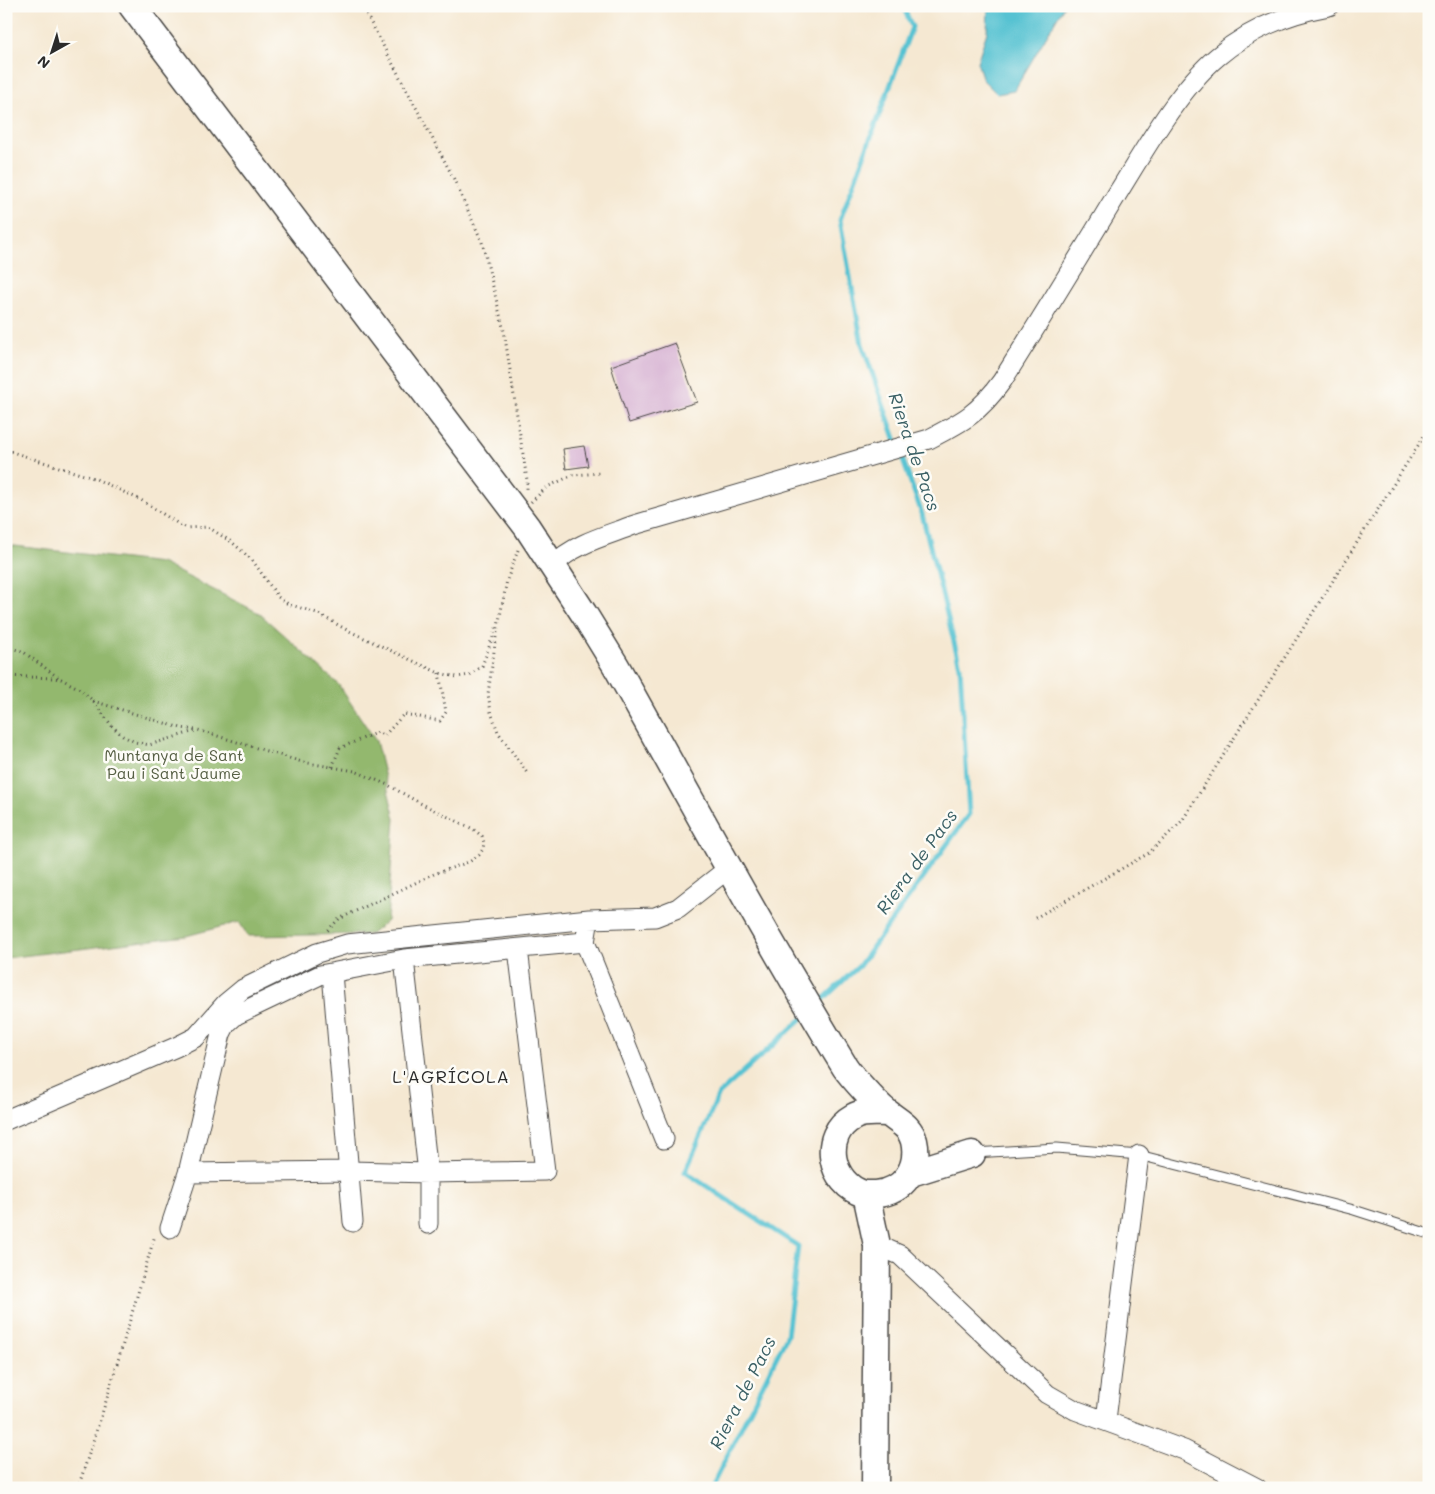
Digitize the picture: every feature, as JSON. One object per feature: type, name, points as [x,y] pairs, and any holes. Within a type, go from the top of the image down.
[{"type":"main road","points":[[132,6],[527,516],[553,565],[616,666],[803,998],[847,1070],[887,1113],[899,1120],[908,1129],[914,1139],[915,1158],[902,1182],[877,1246]]},
{"type":"main road","points":[[847,1070],[853,1116]]},
{"type":"main road","points":[[887,1113],[870,1112],[853,1116],[842,1126],[836,1136],[832,1147],[834,1163],[840,1177],[852,1188],[866,1194],[880,1193],[902,1182],[972,1154]]},
{"type":"main road","points":[[914,1139],[972,1154]]},
{"type":"main road","points":[[866,1194],[877,1246],[875,1488]]},
{"type":"street","points":[[553,565],[571,550],[590,541],[634,526],[929,439],[960,424],[986,402],[1002,381],[1132,170],[1173,107],[1190,85],[1216,57],[1269,23],[1311,9],[1329,6]]},
{"type":"street","points":[[6,1120],[196,1037],[226,1003],[243,989],[317,953],[347,944],[589,919],[655,917],[678,908],[729,868]]},
{"type":"street","points":[[589,919],[585,942],[664,1139]]},
{"type":"street","points":[[163,1231],[188,1173],[221,1034],[226,1024],[236,1015],[320,975],[404,959],[585,942]]},
{"type":"street","points":[[188,1173],[350,1171],[428,1173],[545,1172],[518,948]]},
{"type":"street","points":[[404,959],[428,1173],[428,1224]]},
{"type":"street","points":[[332,973],[353,1222]]},
{"type":"street","points":[[1106,1420],[1139,1154]]},
{"type":"street","points":[[877,1246],[900,1255],[1047,1394],[1075,1410],[1184,1450],[1257,1488]]},
{"type":"lane","points":[[972,1154],[1057,1148],[1139,1154],[1354,1210],[1429,1234]]},
{"type":"path","points":[[362,6],[452,177],[482,242],[504,331],[527,480],[527,516]]},
{"type":"path","points":[[1035,918],[1149,853],[1182,821],[1429,428]]},
{"type":"path","points":[[6,450],[96,479],[141,500],[185,528],[208,527],[234,544],[253,561],[278,597],[288,604],[317,613],[347,630],[439,673],[457,677],[470,675],[482,666],[500,617],[507,580]]},
{"type":"path","points":[[527,773],[498,732],[491,712],[488,694],[507,580],[527,516],[547,487],[573,475],[601,473]]},
{"type":"path","points":[[6,647],[22,652],[61,680],[80,689],[92,700],[112,726],[123,736],[135,742],[149,745],[183,733],[198,730]]},
{"type":"path","points":[[332,767],[340,748],[378,732],[384,736],[404,714],[440,720],[446,712],[439,673]]},
{"type":"path","points":[[6,676],[61,680]]},
{"type":"path","points":[[92,700],[180,728],[198,730],[292,760],[355,771],[388,785],[473,829],[482,836],[483,850],[469,862],[434,874],[339,919],[323,937],[317,953]]},
{"type":"path","points":[[78,1488],[163,1231]]},
{"type":"green space","name":"Muntanya de Sant Pau i Sant Jaume","points":[[6,545],[161,563],[259,613],[338,684],[376,741],[395,819],[387,921],[371,934],[248,936],[239,922],[186,936],[6,958]]},
{"type":"water","points":[[988,6],[1064,6],[1014,91],[997,94],[983,80],[977,62],[987,32]]},
{"type":"building","points":[[675,343],[697,402],[629,423],[611,366]]},
{"type":"building","points":[[584,446],[588,466],[566,469],[563,449]]},
{"type":"waterway","name":"Riera de Pacs","points":[[897,444],[862,344],[840,220],[912,27],[903,6]]},
{"type":"waterway","name":"Riera de Pacs","points":[[817,1005],[859,966],[969,814],[960,666],[922,514],[900,452]]},
{"type":"waterway","name":"Riera de Pacs","points":[[711,1488],[787,1336],[798,1246],[685,1172],[719,1094],[805,1016]]},
{"type":"district","name":"L'AGRÍCOLA","points":[[451,1077]]}]
